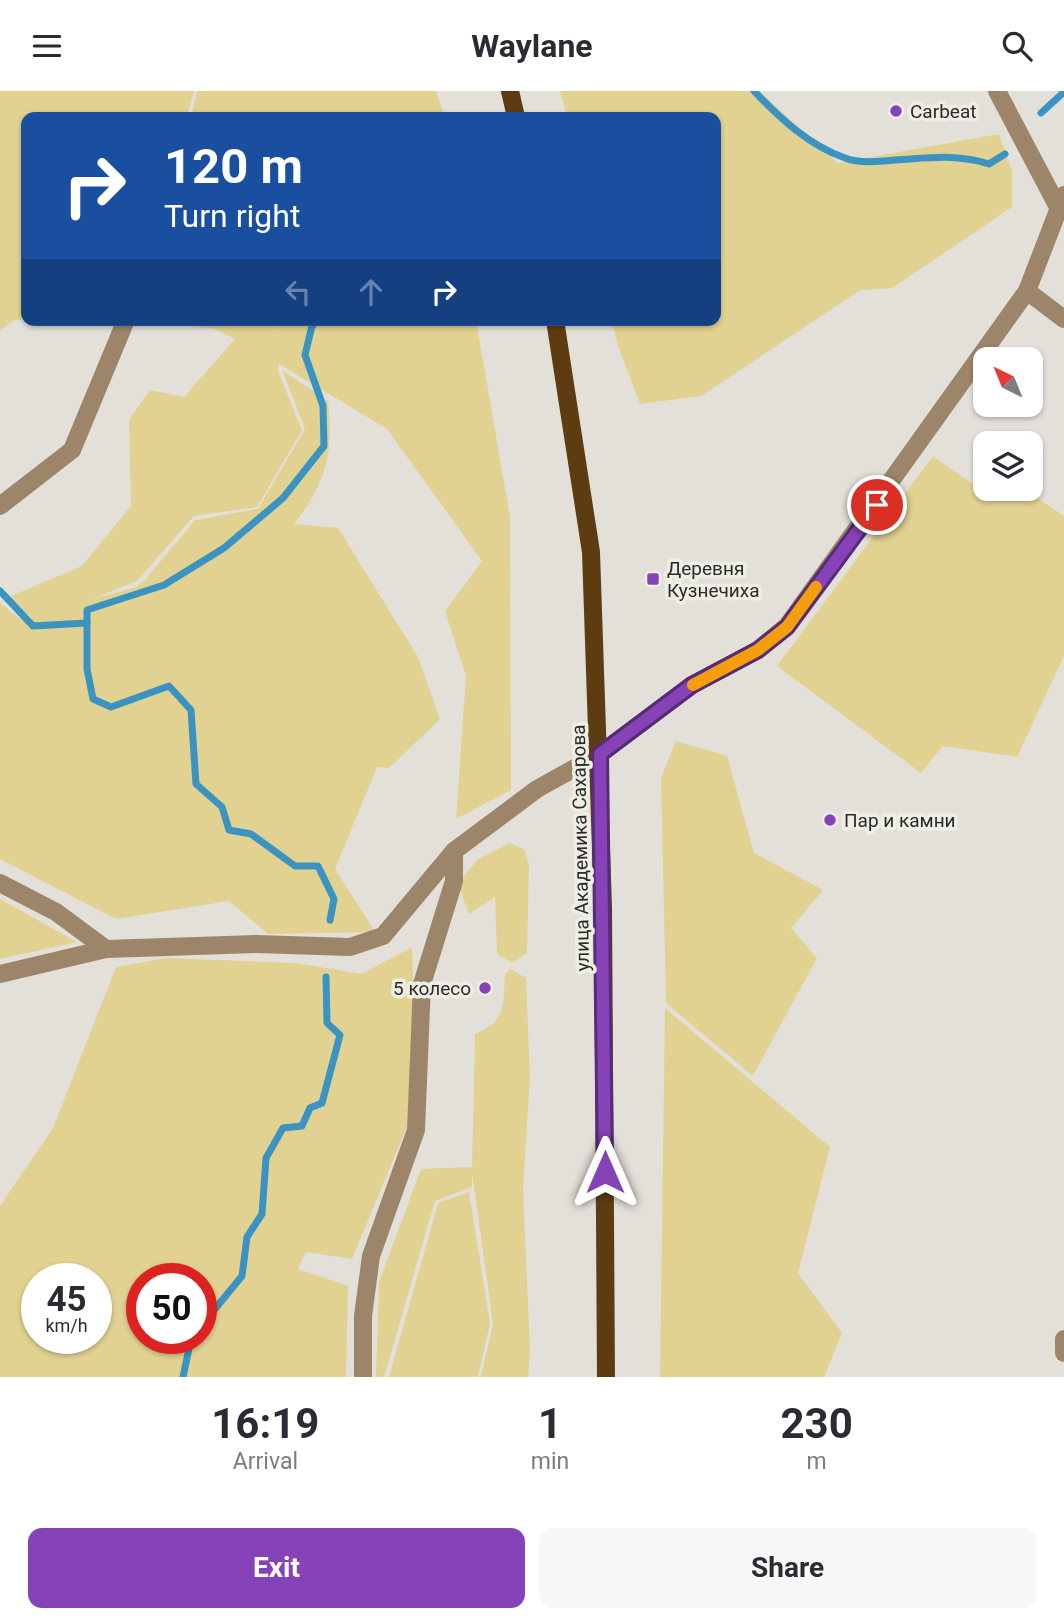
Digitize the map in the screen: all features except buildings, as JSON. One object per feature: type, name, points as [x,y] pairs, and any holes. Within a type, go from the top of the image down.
[{"type":"main road","points":[[510,91],[515,112]]},
{"type":"main road","name":"улица Академика Сахарова","points":[[556,326],[591,552],[600,754],[606,1377]]},
{"type":"street","points":[[0,974],[106,949],[257,944],[350,947],[383,936],[454,852],[537,789],[600,754],[692,685],[758,650],[787,627],[1027,291],[1061,201],[997,91]]},
{"type":"street","points":[[1027,291],[1064,319]]},
{"type":"street","points":[[2,499],[72,450],[124,326]]},
{"type":"street","points":[[363,1377],[363,1316],[371,1256],[416,1130],[422,984],[454,881],[454,852]]},
{"type":"street","points":[[0,883],[56,912],[106,949]]},
{"type":"street","points":[[1064,1339],[1064,1353]]},
{"type":"shaded area","points":[[0,91],[194,91],[188,112],[21,112],[21,320],[12,321],[0,331]]},
{"type":"shaded area","points":[[197,91],[436,91],[443,112],[192,112]]},
{"type":"shaded area","points":[[560,91],[759,91],[838,163],[999,134],[1012,171],[1012,207],[892,288],[860,290],[701,396],[640,404],[613,326],[721,326],[721,112],[566,112]]},
{"type":"shaded area","points":[[192,326],[278,326],[278,332],[278,326],[477,326],[510,517],[511,790],[456,819],[466,676],[445,611],[482,561],[387,429],[279,364],[278,371],[302,430],[257,507],[194,516],[137,581],[92,599],[134,588],[145,580],[195,520],[258,509],[305,429],[282,370],[328,401],[330,436],[325,467],[314,495],[294,524],[338,528],[418,657],[440,719],[389,768],[377,767],[335,869],[375,932],[268,934],[229,901],[116,919],[0,859],[0,603],[23,621],[32,618],[9,597],[82,566],[131,506],[129,420],[150,390],[184,397],[235,339],[215,329]]},
{"type":"shaded area","points":[[933,456],[973,484],[973,501],[1042,501],[1064,516],[1064,656],[1017,757],[943,746],[921,773],[777,666]]},
{"type":"shaded area","points":[[676,741],[727,756],[754,853],[823,890],[791,928],[817,958],[753,1076],[666,1003],[661,778]]},
{"type":"shaded area","points":[[510,843],[525,850],[529,865],[527,953],[512,963],[497,954],[495,897],[469,914],[458,884],[477,860]]},
{"type":"shaded area","points":[[0,899],[77,942],[0,959]]},
{"type":"shaded area","points":[[412,947],[418,1100],[352,1259],[306,1252],[298,1269],[348,1286],[346,1377],[0,1377],[0,1206],[53,1128],[116,967],[166,958],[296,963],[362,974]]},
{"type":"shaded area","points":[[510,969],[526,978],[530,1078],[523,1189],[530,1350],[528,1377],[481,1377],[493,1324],[472,1172],[472,1187],[435,1201],[384,1377],[376,1377],[379,1282],[421,1169],[472,1167],[475,1034],[498,1017],[503,1003],[505,974]]},
{"type":"shaded area","points":[[665,1008],[830,1147],[798,1273],[842,1333],[824,1377],[660,1377]]},
{"type":"shaded area","points":[[469,1192],[490,1323],[478,1377],[389,1377],[438,1203]]},
{"type":"waterway","points":[[754,91],[784,121],[807,138],[852,160],[949,157],[989,164],[1005,154]]},
{"type":"waterway","points":[[1041,113],[1064,92]]},
{"type":"waterway","points":[[312,326],[305,355],[323,406],[324,446],[283,498],[224,548],[164,585],[87,610],[87,669],[93,699],[111,707],[169,686],[191,710],[196,784],[222,807],[229,830],[251,834],[295,866],[318,866],[334,899],[330,920]]},
{"type":"waterway","points":[[0,591],[33,626],[87,623]]},
{"type":"waterway","points":[[217,1306],[242,1276],[247,1237],[262,1214],[266,1158],[283,1128],[302,1126],[310,1108],[322,1103],[340,1035],[327,1023],[326,977]]},
{"type":"waterway","points":[[183,1377],[188,1354]]},
{"type":"slow traffic","points":[[693,685],[758,650],[787,627],[816,587]]},
{"type":"place","name":"Carbeat","points":[[896,111]]},
{"type":"place","name":"Деревня Кузнечиха","points":[[653,579]]},
{"type":"place","name":"Пар и камни","points":[[830,820]]},
{"type":"place","name":"5 колесо","points":[[485,988]]},
{"type":"route","points":[[605,1172],[600,754],[692,685],[758,650],[787,627],[877,505]]}]
